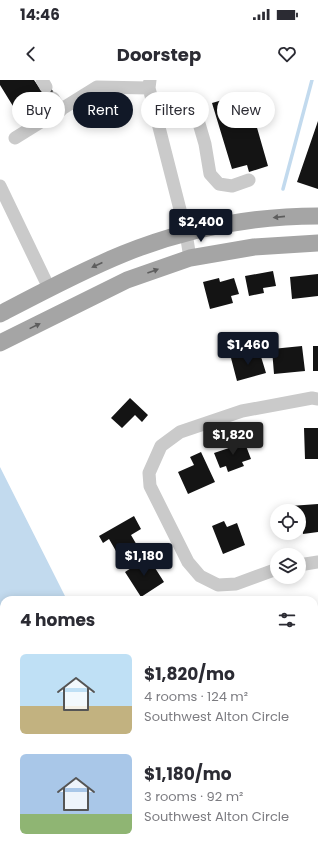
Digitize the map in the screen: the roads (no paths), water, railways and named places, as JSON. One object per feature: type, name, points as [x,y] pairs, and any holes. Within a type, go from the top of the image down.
[{"type":"main road","points":[[0,314],[49,288],[123,254],[186,233],[236,222],[288,216],[318,216]]},
{"type":"main road","points":[[0,343],[127,280],[190,258],[254,247],[318,243]]},
{"type":"street","points":[[65,107],[94,84],[150,84]]},
{"type":"street","points":[[15,138],[31,128]]},
{"type":"street","points":[[160,128],[186,233],[190,258]]},
{"type":"street","points":[[200,128],[205,144],[210,174],[219,184],[232,186],[249,180]]},
{"type":"street","points":[[0,186],[49,288]]},
{"type":"street","points":[[270,571],[236,584],[218,585],[200,576],[188,562],[150,486],[149,473],[161,446],[180,432],[242,411],[312,398],[318,399]]},
{"type":"street","points":[[306,564],[318,562]]},
{"type":"water","points":[[0,467],[65,596],[0,596]]},
{"type":"waterway","points":[[283,189],[312,80]]}]
